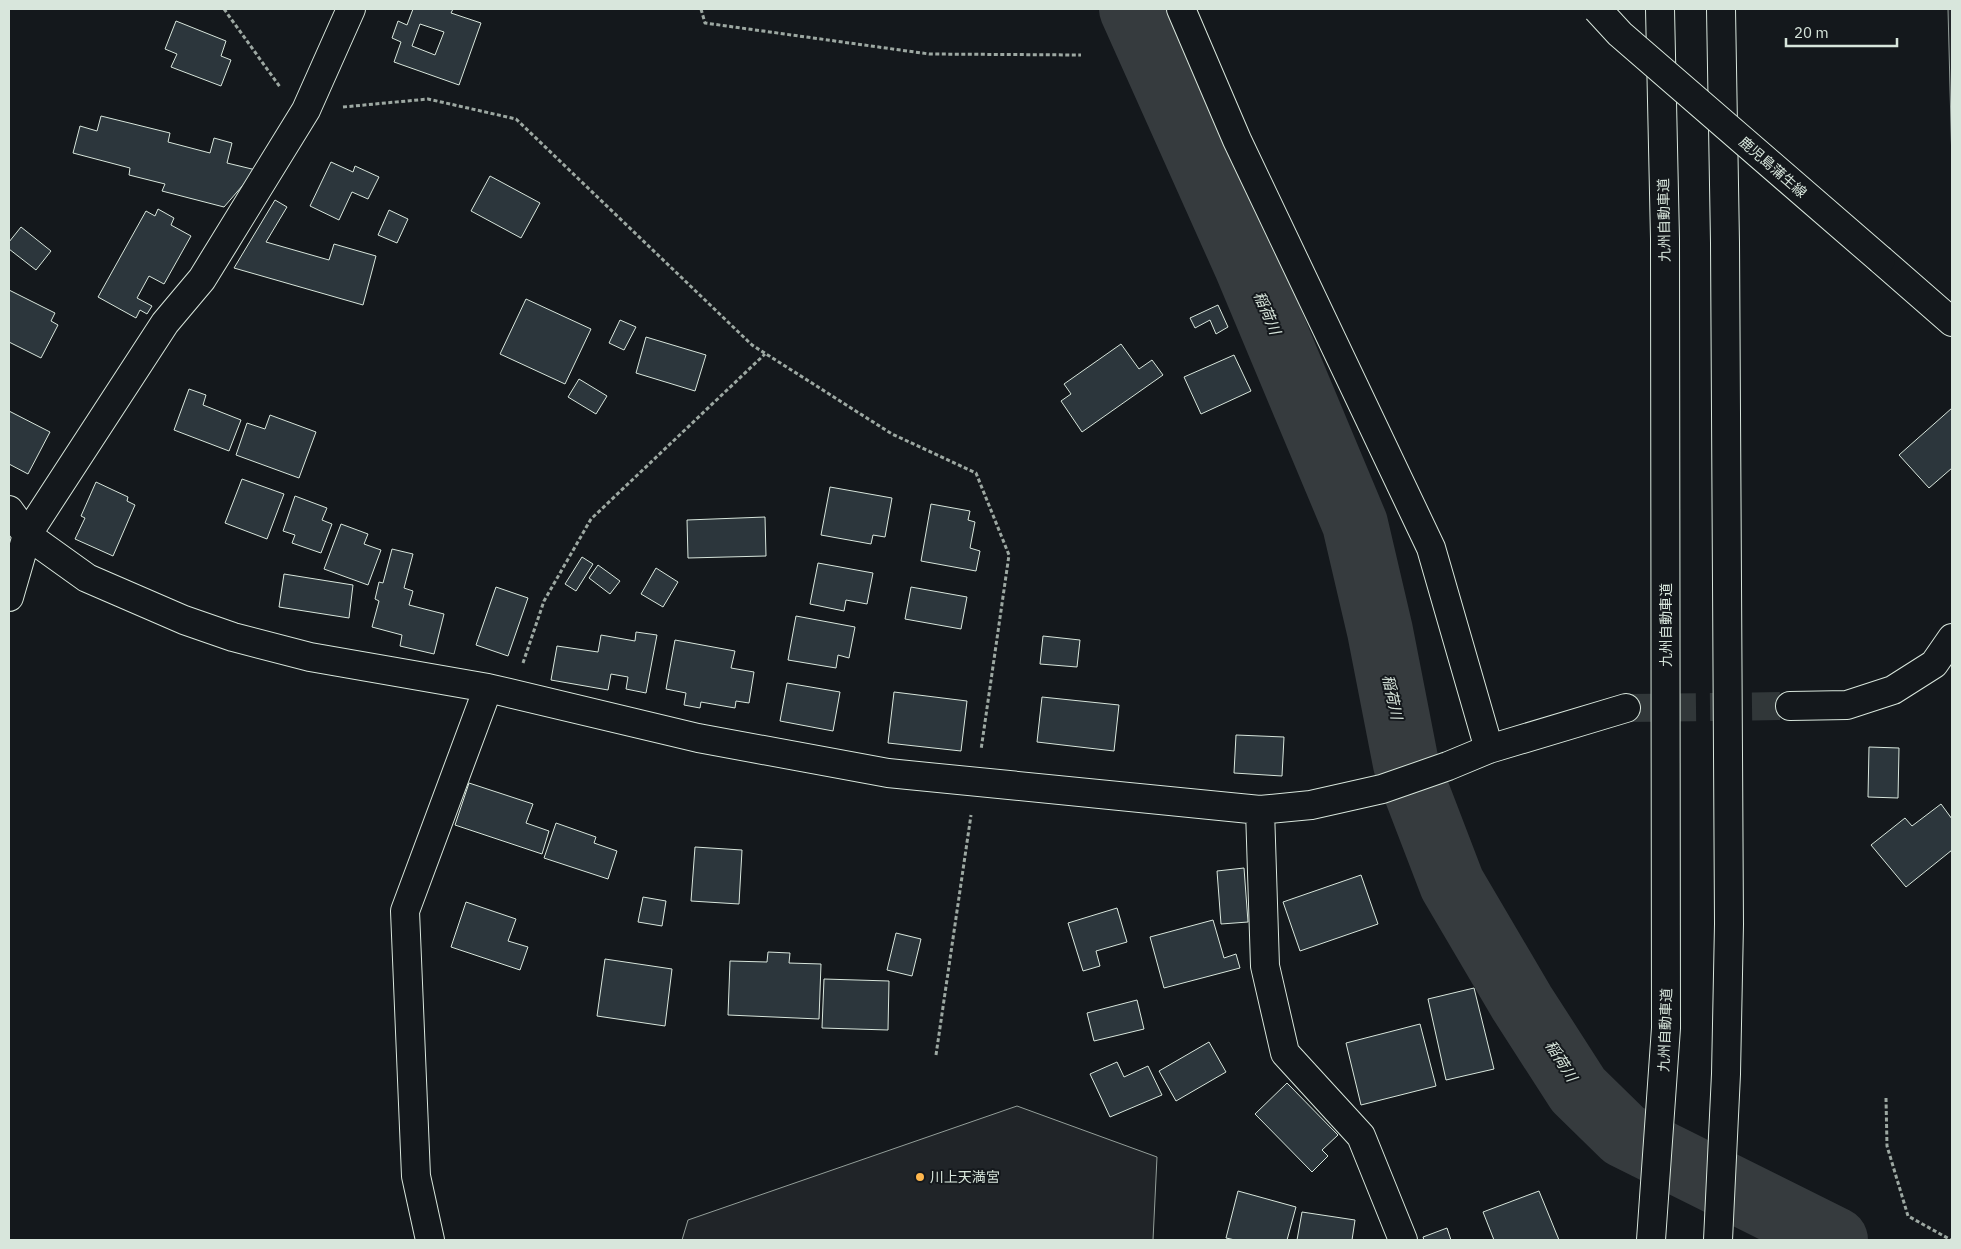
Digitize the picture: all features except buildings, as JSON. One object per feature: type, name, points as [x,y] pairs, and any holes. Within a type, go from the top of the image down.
[{"type":"main road","points":[[9,596],[28,535],[165,323],[202,279],[306,110],[351,9]]},
{"type":"main road","points":[[1181,9],[1237,140],[1431,548],[1489,749]]},
{"type":"main road","name":"鹿児島蒲生線","points":[[1597,9],[1620,34],[1952,322]]},
{"type":"main road","name":"九州自動車道","points":[[1651,1240],[1666,1028],[1665,249],[1660,9]]},
{"type":"main road","points":[[1718,1240],[1726,1074],[1729,924],[1725,243],[1721,9]]},
{"type":"main road","points":[[9,510],[28,535],[87,578],[184,620],[232,637],[310,657],[500,691],[698,738],[878,772],[1260,810],[1311,805],[1382,790],[1489,749],[1626,708]]},
{"type":"main road","points":[[1790,706],[1847,705],[1893,690],[1934,664],[1952,638]]},
{"type":"main road","points":[[430,1240],[416,1176],[405,910],[500,691]]},
{"type":"main road","points":[[1260,810],[1264,966],[1285,1053],[1361,1136],[1403,1240]]},
{"type":"path","points":[[224,9],[293,105],[306,110],[428,98],[516,119],[752,345],[892,434],[976,473],[1009,555],[936,1055]]},
{"type":"path","points":[[700,9],[705,23],[929,54],[1081,55]]},
{"type":"path","points":[[500,691],[544,601],[591,519],[766,354]]},
{"type":"path","points":[[1886,1098],[1887,1146],[1908,1216],[1951,1240]]},
{"type":"shaded area","points":[[1948,9],[1952,9],[1952,165]]},
{"type":"shaded area","points":[[1017,1106],[1157,1157],[1153,1240],[682,1240],[688,1220]]},
{"type":"waterway","name":"稲荷川","points":[[1132,9],[1247,266],[1355,524],[1380,631],[1406,764],[1452,884],[1522,1003],[1578,1090],[1624,1135],[1835,1240]]},
{"type":"tunnel","points":[[1626,708],[1790,706]]},
{"type":"place","name":"川上天満宮","points":[[920,1177]]}]
